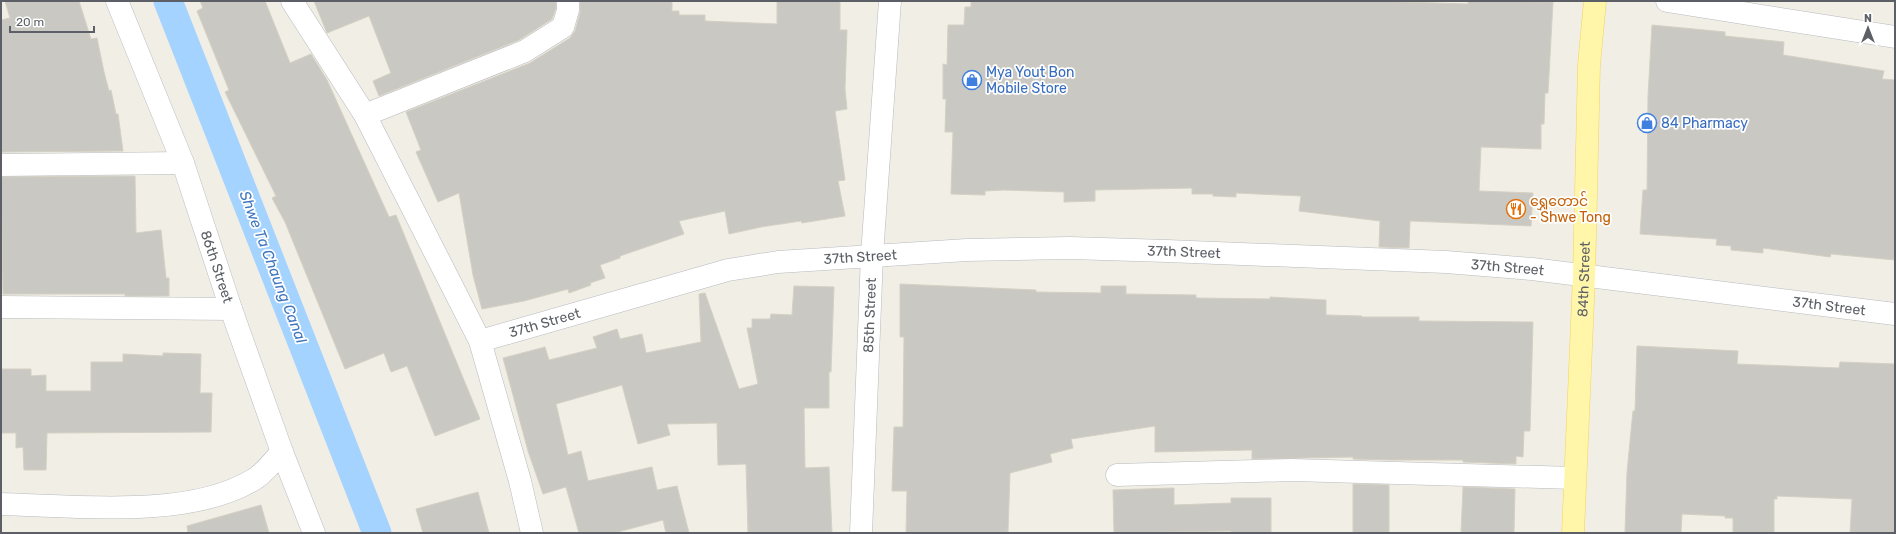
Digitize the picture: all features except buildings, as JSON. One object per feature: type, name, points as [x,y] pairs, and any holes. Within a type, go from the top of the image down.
[{"type":"main road","name":"84th Street","points":[[1573,533],[1574,478],[1584,277],[1588,80],[1594,1]]},
{"type":"street","name":"86th Street","points":[[117,1],[183,163],[230,310],[282,452],[314,533]]},
{"type":"street","points":[[294,1],[365,115],[480,341],[520,481],[532,533]]},
{"type":"street","points":[[365,115],[525,51],[563,27],[568,10],[568,1]]},
{"type":"street","name":"85th Street","points":[[861,533],[872,255],[890,1]]},
{"type":"street","points":[[1667,1],[1895,37]]},
{"type":"street","points":[[1,165],[183,163]]},
{"type":"street","name":"37th Street","points":[[480,341],[728,270],[778,262],[967,250],[1070,248],[1446,262],[1532,269],[1584,277],[1895,314]]},
{"type":"street","points":[[1,307],[230,310]]},
{"type":"street","points":[[1,504],[126,507],[173,504],[212,498],[255,480],[282,452]]},
{"type":"street","points":[[1117,475],[1292,470],[1574,478]]},
{"type":"waterway","name":"Shwe Ta Chaung Canal","points":[[168,1],[377,533]]},
{"type":"place","name":"Mya Yout Bon Mobile Store","points":[[972,80]]},
{"type":"place","name":"84 Pharmacy","points":[[1647,123]]},
{"type":"place","name":"ရွှေတောင် - Shwe Tong","points":[[1516,209]]}]
